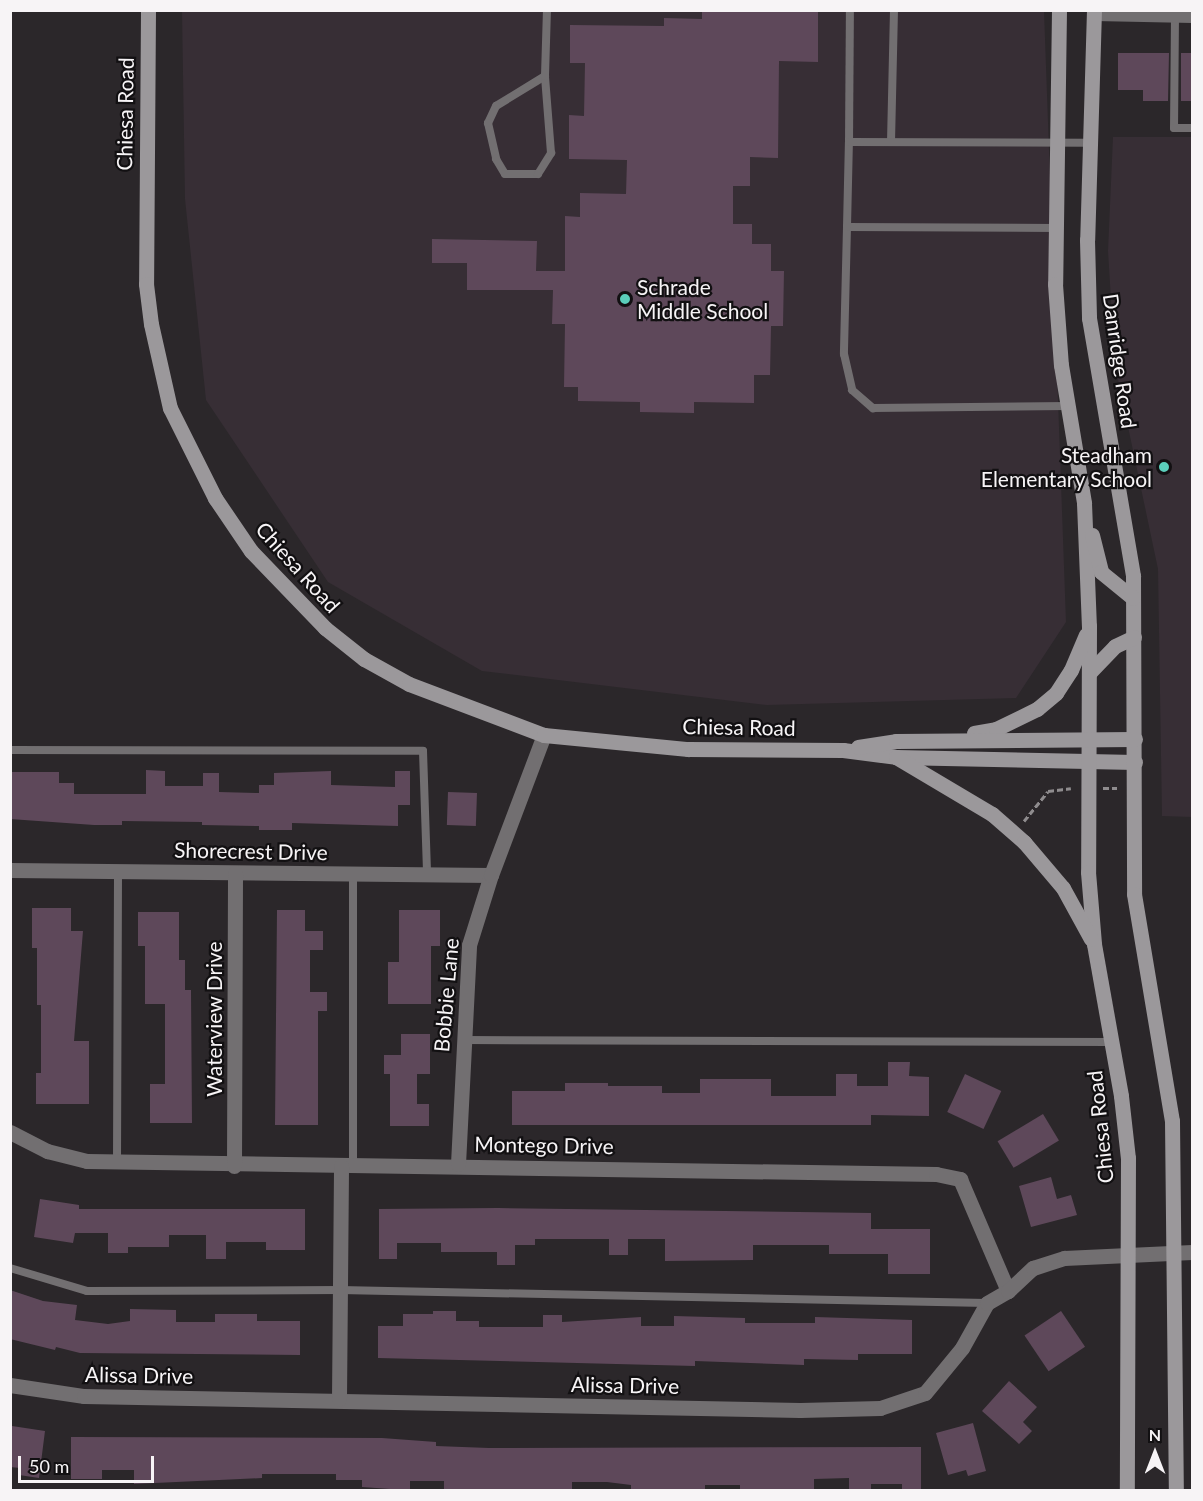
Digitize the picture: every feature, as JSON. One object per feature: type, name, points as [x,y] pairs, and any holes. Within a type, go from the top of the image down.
[{"type":"main road","name":"Chiesa Road","points":[[148,10],[144,169],[151,324],[171,408],[215,498],[251,551],[294,598],[364,659],[409,684],[544,735],[688,749],[843,750],[896,757],[1089,761],[1135,751]]},
{"type":"main road","points":[[1059,10],[1055,284],[1068,406],[1084,503],[1101,572],[1133,598]]},
{"type":"main road","name":"Danridge Road","points":[[1094,12],[1090,143],[1089,318],[1133,598],[1135,751]]},
{"type":"main road","points":[[1084,503],[1089,626],[1089,740]]},
{"type":"main road","points":[[933,741],[996,729],[1037,709],[1056,693],[1071,670],[1089,626]]},
{"type":"main road","points":[[1089,673],[1115,646],[1134,637]]},
{"type":"main road","name":"Chiesa Road","points":[[843,750],[896,741],[1089,740],[1135,751]]},
{"type":"main road","name":"Chiesa Road","points":[[1089,740],[1088,872],[1094,944],[1112,1042],[1128,1158],[1127,1491]]},
{"type":"main road","points":[[1135,751],[1134,894],[1172,1121],[1176,1491]]},
{"type":"main road","points":[[896,757],[928,780],[992,814],[1024,842],[1064,888],[1094,944]]},
{"type":"street","points":[[1094,12],[1192,15]]},
{"type":"street","name":"Bobbie Lane","points":[[458,1164],[462,1040],[469,945],[491,875],[544,735]]},
{"type":"street","name":"Shorecrest Drive","points":[[10,870],[491,875]]},
{"type":"street","name":"Waterview Drive","points":[[234,1166],[236,873]]},
{"type":"street","name":"Montego Drive","points":[[10,1132],[47,1151],[87,1161],[234,1166],[458,1164],[936,1174],[960,1179],[1008,1291]]},
{"type":"street","points":[[339,1399],[340,1290],[347,1166]]},
{"type":"street","points":[[987,1303],[1008,1291],[1033,1268],[1064,1258],[1192,1252]]},
{"type":"street","name":"Alissa Drive","points":[[10,1385],[84,1396],[788,1409],[880,1408],[925,1393],[962,1348],[987,1303]]},
{"type":"lane","points":[[545,76],[496,106],[488,123],[496,159],[505,174],[538,174],[551,153],[545,76],[547,10]]},
{"type":"lane","points":[[850,10],[844,354],[852,390],[873,408],[1068,406]]},
{"type":"lane","points":[[891,142],[894,10]]},
{"type":"lane","points":[[1176,15],[1174,128],[1192,128]]},
{"type":"lane","points":[[849,142],[1090,143]]},
{"type":"lane","points":[[847,226],[1056,228]]},
{"type":"lane","points":[[10,750],[423,751],[427,874]]},
{"type":"lane","points":[[117,1162],[118,870]]},
{"type":"lane","points":[[347,1166],[353,874]]},
{"type":"lane","points":[[462,1040],[1112,1042]]},
{"type":"lane","points":[[10,1268],[87,1291],[340,1290],[987,1303]]},
{"type":"path","points":[[1021,824],[1048,791],[1076,788]]},
{"type":"shaded area","name":"Schrade Middle School","points":[[182,11],[1044,11],[1066,622],[1016,698],[767,705],[482,671],[328,582],[206,400],[185,199]]},
{"type":"shaded area","name":"Steadham Elementary School","points":[[1113,137],[1192,137],[1192,817],[1162,816],[1158,569],[1115,365],[1108,251]]},
{"type":"building","points":[[702,10],[818,10],[818,62],[779,61],[778,158],[750,157],[750,186],[733,186],[733,224],[752,224],[752,244],[771,244],[771,271],[784,271],[783,326],[771,326],[770,375],[754,375],[754,403],[694,402],[694,413],[640,412],[640,402],[578,401],[578,387],[564,387],[565,324],[552,324],[553,290],[467,290],[467,263],[432,263],[432,239],[537,241],[536,271],[565,271],[565,216],[580,217],[580,193],[626,194],[627,160],[569,159],[569,115],[584,116],[585,63],[570,63],[570,25],[664,26],[664,18],[702,19]]},
{"type":"building","points":[[1118,53],[1169,53],[1168,101],[1143,101],[1143,90],[1118,90]]},
{"type":"building","points":[[1181,53],[1192,53],[1192,101],[1181,101]]},
{"type":"building","points":[[146,770],[165,771],[165,786],[203,786],[203,773],[219,773],[219,792],[259,793],[259,785],[274,785],[274,773],[331,771],[331,785],[395,787],[395,771],[410,771],[410,805],[398,805],[398,826],[292,823],[292,830],[259,830],[259,826],[202,825],[202,822],[122,821],[122,825],[94,825],[10,819],[10,772],[59,772],[59,783],[74,783],[74,794],[146,794]]},
{"type":"building","points":[[448,792],[477,793],[476,826],[447,825]]},
{"type":"building","points":[[32,908],[71,908],[71,931],[83,931],[74,1041],[89,1041],[89,1104],[36,1104],[36,1073],[41,1073],[41,1005],[37,1005],[37,948],[32,948]]},
{"type":"building","points":[[277,910],[305,910],[305,931],[323,931],[323,950],[310,950],[310,992],[327,992],[327,1011],[318,1011],[318,1125],[275,1125]]},
{"type":"building","points":[[399,910],[440,910],[440,946],[431,946],[431,1004],[388,1004],[388,962],[399,962]]},
{"type":"building","points":[[138,912],[179,912],[179,960],[185,960],[185,990],[191,990],[192,1123],[150,1123],[150,1084],[165,1084],[165,1004],[145,1004],[145,946],[138,946]]},
{"type":"building","points":[[401,1034],[430,1034],[430,1074],[417,1074],[417,1104],[429,1104],[429,1126],[390,1126],[390,1074],[384,1074],[384,1055],[401,1055]]},
{"type":"building","points":[[888,1062],[910,1062],[909,1076],[929,1077],[929,1116],[871,1115],[871,1125],[512,1125],[512,1091],[565,1091],[565,1083],[608,1083],[608,1086],[662,1086],[662,1093],[700,1093],[700,1079],[771,1079],[771,1096],[836,1096],[836,1074],[857,1074],[857,1086],[888,1086]]},
{"type":"building","points":[[965,1074],[1001,1091],[984,1129],[947,1112]]},
{"type":"building","points":[[1043,1114],[1059,1141],[1014,1168],[998,1141]]},
{"type":"building","points":[[1051,1177],[1057,1199],[1071,1195],[1077,1215],[1031,1227],[1019,1186]]},
{"type":"building","points":[[40,1199],[79,1205],[79,1209],[305,1209],[305,1250],[266,1250],[266,1242],[226,1242],[226,1259],[206,1259],[206,1235],[169,1235],[169,1247],[128,1247],[128,1253],[108,1253],[108,1233],[75,1233],[73,1243],[34,1237]]},
{"type":"building","points":[[498,1208],[871,1213],[871,1229],[930,1229],[930,1274],[888,1274],[888,1254],[829,1254],[829,1245],[753,1245],[753,1260],[665,1261],[665,1239],[628,1239],[628,1255],[609,1255],[609,1239],[535,1239],[535,1245],[515,1245],[515,1265],[497,1265],[497,1252],[441,1252],[441,1243],[397,1243],[397,1259],[379,1259],[379,1209]]},
{"type":"building","points":[[10,1290],[43,1301],[77,1305],[75,1320],[108,1324],[130,1321],[130,1309],[176,1310],[176,1322],[215,1322],[215,1314],[257,1314],[257,1321],[300,1321],[300,1355],[80,1353],[56,1347],[55,1350],[10,1339]]},
{"type":"building","points":[[433,1311],[456,1311],[456,1321],[479,1321],[479,1327],[543,1327],[543,1315],[562,1315],[562,1322],[641,1317],[641,1326],[674,1326],[674,1316],[745,1318],[745,1323],[815,1323],[815,1317],[912,1320],[912,1354],[858,1354],[858,1360],[804,1359],[804,1365],[695,1361],[695,1366],[378,1358],[378,1326],[403,1326],[403,1314],[433,1314]]},
{"type":"building","points":[[1061,1311],[1085,1347],[1049,1371],[1025,1336]]},
{"type":"building","points":[[1009,1381],[1037,1407],[1023,1422],[1032,1431],[1019,1444],[982,1411]]},
{"type":"building","points":[[973,1423],[986,1471],[968,1476],[966,1470],[948,1475],[936,1433]]},
{"type":"building","points":[[12,1426],[45,1431],[39,1478],[19,1475],[20,1468],[10,1467]]},
{"type":"building","points":[[71,1437],[382,1438],[436,1442],[436,1446],[489,1448],[921,1447],[921,1491],[902,1491],[902,1484],[871,1484],[871,1491],[849,1491],[849,1478],[814,1479],[814,1491],[740,1491],[740,1485],[705,1485],[705,1491],[631,1491],[631,1485],[572,1482],[572,1491],[500,1491],[444,1489],[444,1481],[410,1481],[410,1490],[362,1487],[362,1480],[336,1480],[336,1474],[262,1474],[262,1478],[134,1484],[134,1470],[102,1470],[102,1479],[71,1479]]},
{"type":"place","name":"Schrade Middle School","points":[[625,299]]},
{"type":"place","name":"Steadham Elementary School","points":[[1164,467]]}]
